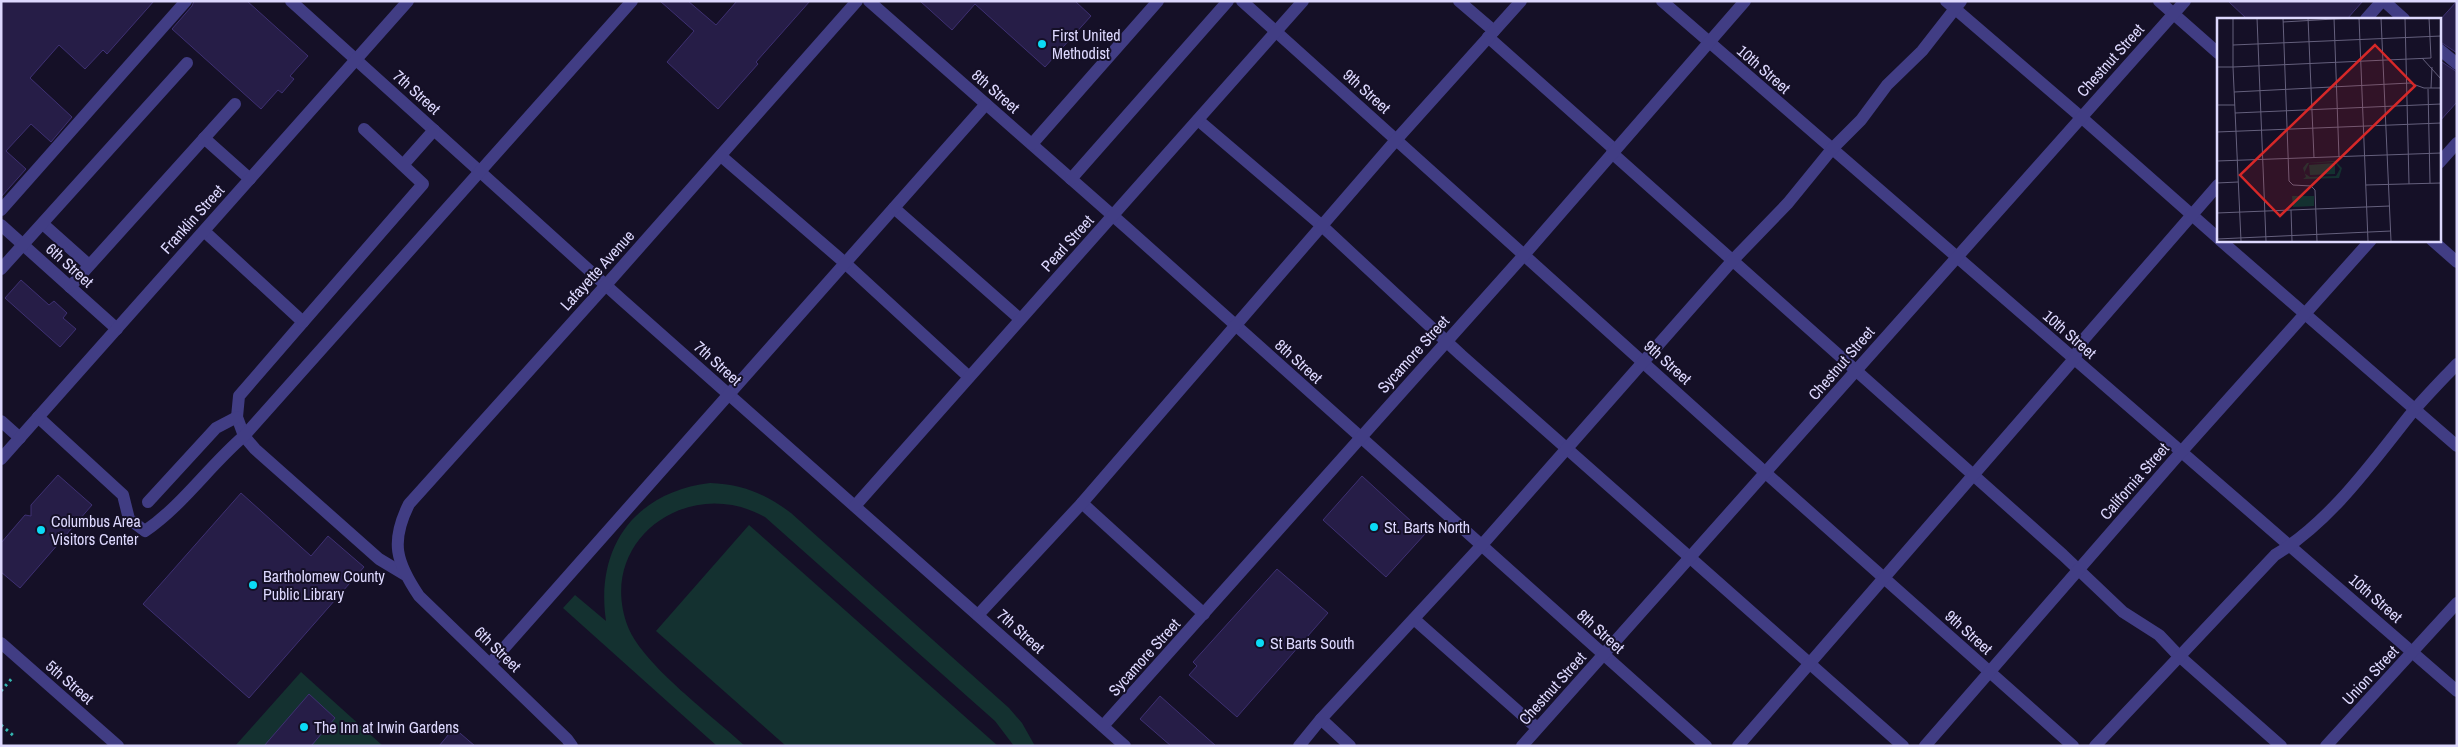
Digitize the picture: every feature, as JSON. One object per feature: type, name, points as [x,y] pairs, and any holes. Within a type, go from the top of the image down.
[{"type":"street","points":[[1,210],[186,1]]},
{"type":"street","name":"7th Street","points":[[291,1],[606,285],[1125,746]]},
{"type":"street","name":"Franklin Street","points":[[2,456],[408,1]]},
{"type":"street","points":[[38,417],[123,496],[129,519],[145,531],[168,515],[226,452],[244,436],[632,1]]},
{"type":"street","name":"Lafayette Avenue","points":[[404,574],[396,547],[399,524],[409,504],[857,1]]},
{"type":"street","name":"8th Street","points":[[869,1],[1113,215],[1706,746]]},
{"type":"street","points":[[1032,144],[1158,1]]},
{"type":"street","points":[[1071,179],[1228,1]]},
{"type":"street","name":"9th Street","points":[[1242,1],[1766,473],[2073,746]]},
{"type":"street","name":"Pearl Street","points":[[855,506],[1303,1]]},
{"type":"street","points":[[1459,1],[1613,152],[2079,569],[2123,612],[2159,635],[2178,655],[2281,746]]},
{"type":"street","points":[[978,615],[1082,503],[1234,324],[1521,1]]},
{"type":"street","name":"10th Street","points":[[1662,1],[2457,690]]},
{"type":"street","name":"Sycamore Street","points":[[1104,726],[1524,255],[1745,1]]},
{"type":"street","points":[[2159,1],[2217,52]]},
{"type":"street","name":"Chestnut Street","points":[[1522,746],[2184,1]]},
{"type":"street","points":[[2367,18],[2383,1],[2403,18]]},
{"type":"street","points":[[1299,746],[1321,719],[1481,546],[1733,260],[1788,203],[1832,149],[1860,120],[1887,85],[1922,51],[1954,4],[2217,237]]},
{"type":"street","points":[[2440,50],[2457,64]]},
{"type":"street","points":[[1,269],[187,63]]},
{"type":"street","points":[[70,287],[235,104]]},
{"type":"street","points":[[490,664],[986,104]]},
{"type":"street","points":[[1198,120],[1321,225],[1447,342],[1903,746]]},
{"type":"street","points":[[364,129],[423,184],[239,396],[237,417],[244,436],[255,449],[379,559],[404,574]]},
{"type":"street","points":[[403,165],[434,130]]},
{"type":"street","points":[[204,138],[250,179]]},
{"type":"street","points":[[2440,162],[2457,143]]},
{"type":"street","points":[[720,156],[845,264],[969,377]]},
{"type":"street","points":[[1738,746],[2074,359],[2084,339],[2217,186]]},
{"type":"street","points":[[894,208],[1020,319]]},
{"type":"street","points":[[43,224],[89,265]]},
{"type":"street","name":"6th Street","points":[[1,225],[116,329]]},
{"type":"street","points":[[204,231],[303,322]]},
{"type":"street","points":[[2221,241],[2457,446]]},
{"type":"street","name":"California Street","points":[[1925,746],[2182,452],[2370,241]]},
{"type":"street","points":[[2433,241],[2457,262]]},
{"type":"street","points":[[2095,746],[2178,655],[2275,555],[2306,533],[2372,466],[2416,409],[2457,364]]},
{"type":"street","points":[[148,502],[216,428],[237,417]]},
{"type":"street","points":[[1,421],[20,438]]},
{"type":"street","points":[[1082,503],[1204,614]]},
{"type":"street","name":"6th Street","points":[[404,574],[419,596],[568,739],[572,746]]},
{"type":"street","name":"Union Street","points":[[2326,746],[2457,603]]},
{"type":"street","points":[[1414,619],[1538,728]]},
{"type":"street","name":"5th Street","points":[[1,643],[118,746]]},
{"type":"street","points":[[1321,719],[1350,746]]},
{"type":"path","points":[[1,691],[13,677]]},
{"type":"path","points":[[1,725],[15,737]]},
{"type":"green space","points":[[710,483],[733,485],[753,491],[772,500],[791,513],[1009,708],[1022,723],[1035,746],[1014,746],[995,721],[765,517],[736,506],[706,504],[679,510],[655,524],[637,543],[625,567],[621,596],[628,627],[648,658],[680,690],[745,746],[717,746],[563,608],[575,595],[606,621],[604,594],[607,569],[614,547],[626,528],[641,511],[661,498],[684,488]]},
{"type":"green space","points":[[749,525],[998,746],[786,746],[656,631]]},
{"type":"green space","points":[[301,672],[383,746],[235,746]]},
{"type":"building","points":[[1,1],[154,1],[107,54],[103,50],[85,69],[59,45],[30,78],[72,117],[51,142],[31,124],[6,151],[26,169],[1,197]]},
{"type":"building","points":[[194,1],[247,1],[308,56],[290,76],[294,79],[282,93],[278,90],[261,109],[172,29],[192,6]]},
{"type":"building","points":[[660,1],[688,1],[716,25],[737,1],[810,1],[756,62],[758,64],[718,109],[667,62],[694,31]]},
{"type":"building","name":"First United Methodist","points":[[920,1],[1075,1],[1091,16],[1045,67],[975,4],[952,30]]},
{"type":"building","points":[[2228,1],[2363,1],[2348,18],[2246,18]]},
{"type":"building","points":[[2457,1],[2457,53],[2440,42],[2440,20]]},
{"type":"building","points":[[2440,61],[2457,72],[2457,102],[2440,121]]},
{"type":"building","points":[[21,280],[49,305],[54,301],[67,313],[63,318],[76,329],[60,347],[5,298]]},
{"type":"building","name":"Columbus Area Visitors Center","points":[[58,475],[92,505],[20,588],[1,572],[1,543],[25,515],[31,516],[31,505]]},
{"type":"building","name":"St. Barts North","points":[[1362,476],[1425,534],[1386,577],[1323,520]]},
{"type":"building","name":"Bartholomew County Public Library","points":[[241,493],[311,556],[328,536],[364,567],[249,698],[143,604]]},
{"type":"building","name":"St Barts South","points":[[1277,569],[1328,613],[1237,717],[1189,675],[1197,666],[1193,662]]},
{"type":"building","name":"The Inn at Irwin Gardens","points":[[309,694],[335,718],[311,746],[264,746]]},
{"type":"building","points":[[1160,696],[1216,746],[1171,746],[1140,719]]},
{"type":"building","points":[[454,728],[475,746],[439,746]]},
{"type":"place","name":"First United Methodist","points":[[1042,44]]},
{"type":"place","name":"St. Barts North","points":[[1374,527]]},
{"type":"place","name":"Columbus Area Visitors Center","points":[[41,530]]},
{"type":"place","name":"Bartholomew County Public Library","points":[[253,585]]},
{"type":"place","name":"St Barts South","points":[[1260,643]]},
{"type":"place","name":"The Inn at Irwin Gardens","points":[[304,727]]}]
